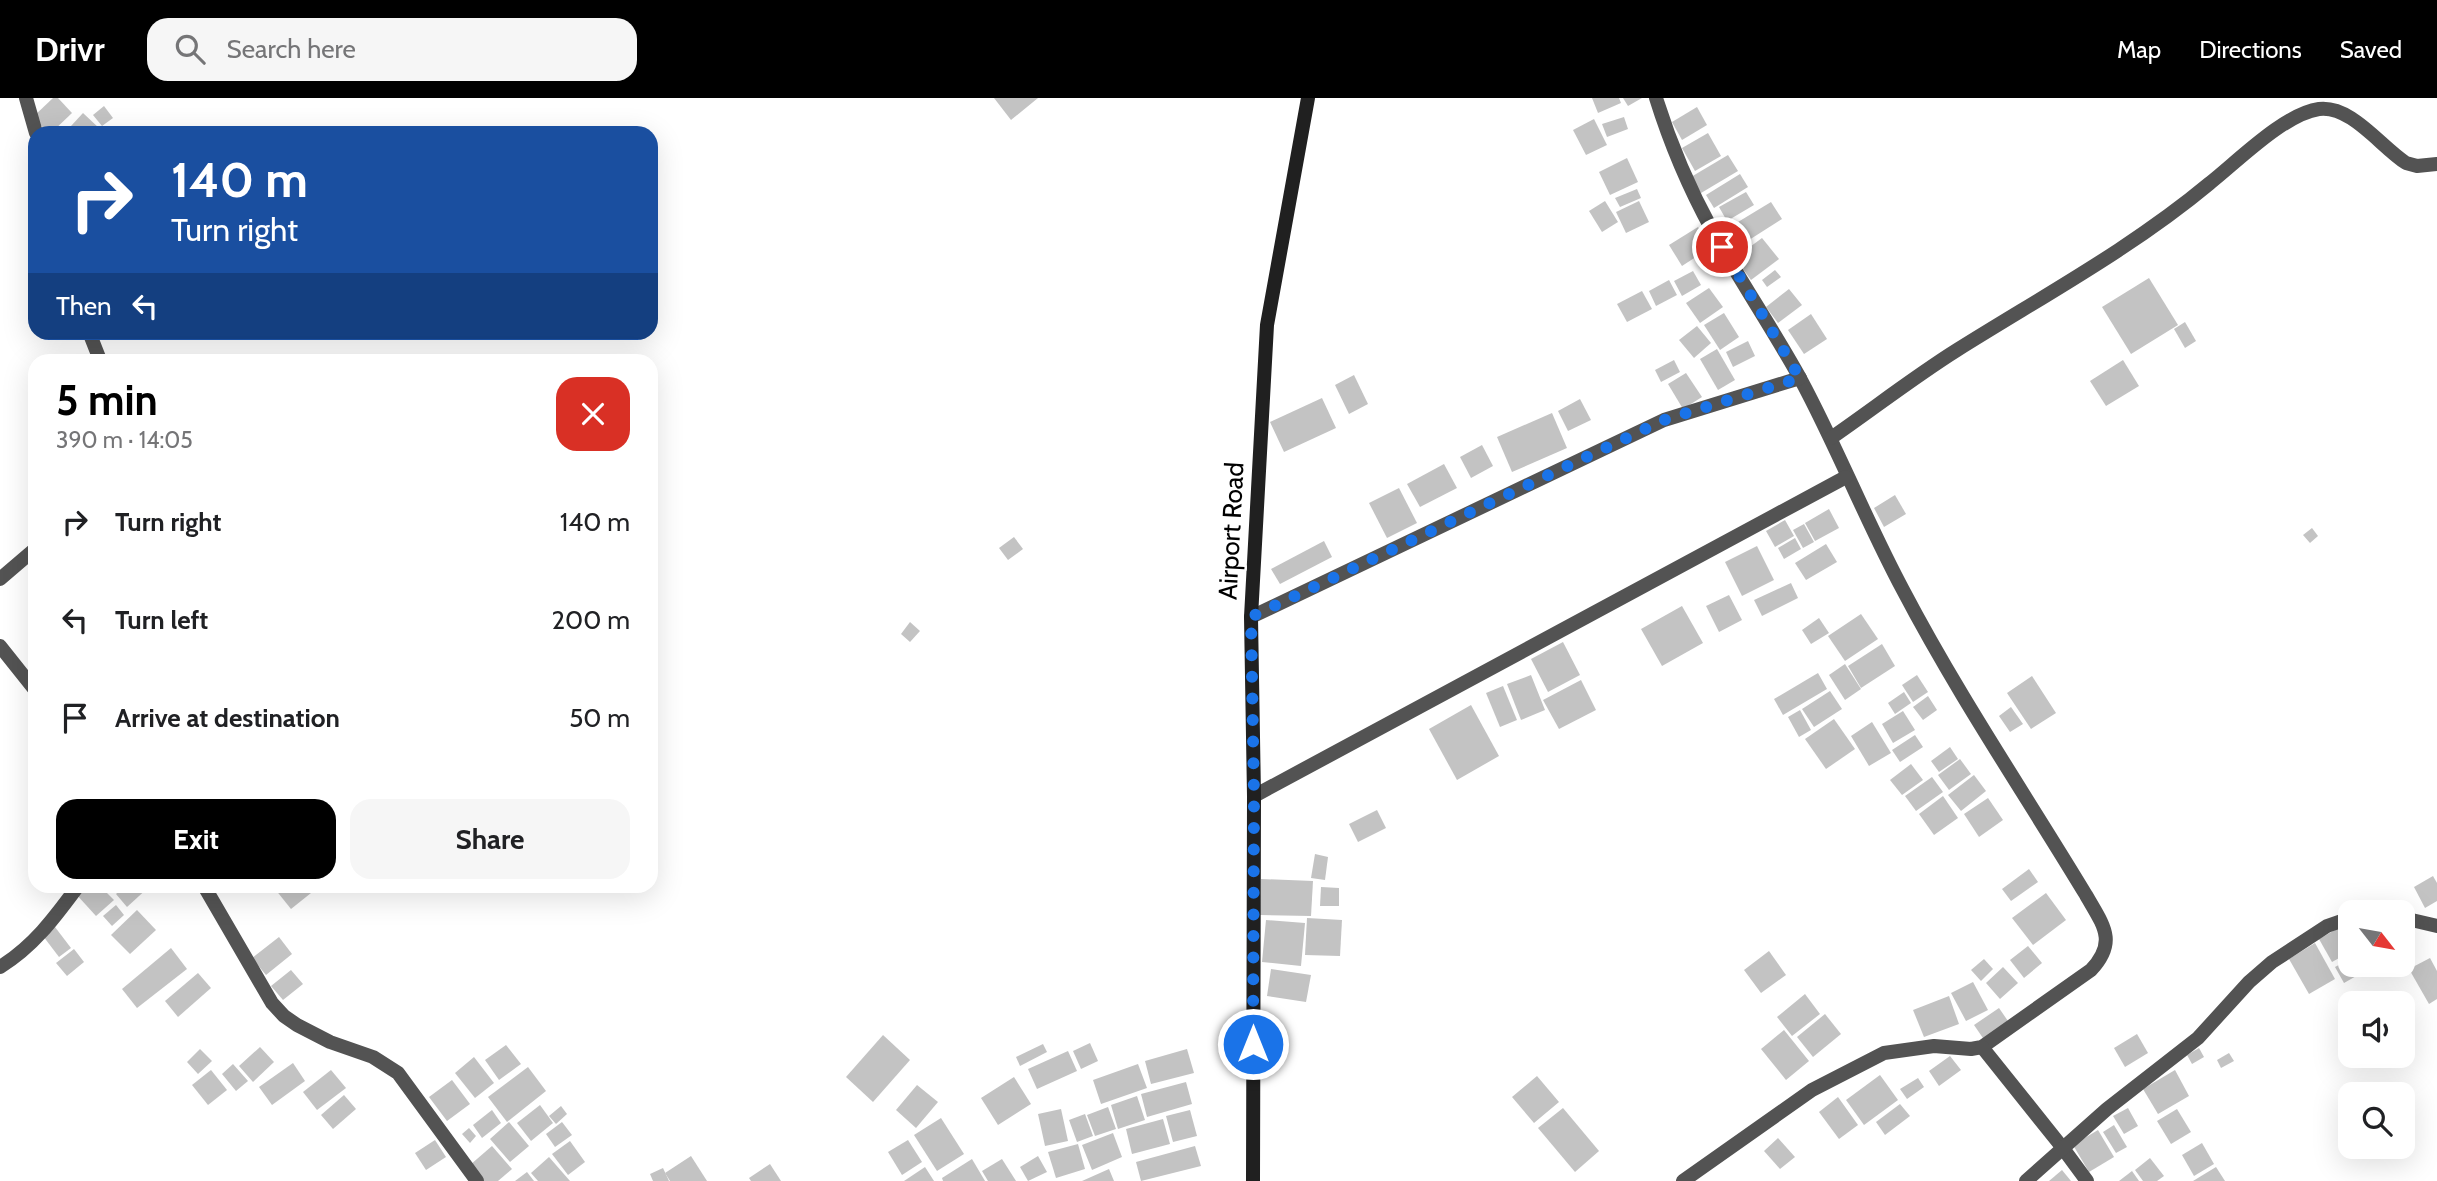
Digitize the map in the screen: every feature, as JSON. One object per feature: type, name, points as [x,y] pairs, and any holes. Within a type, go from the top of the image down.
[{"type":"main road","name":"Airport Road","points":[[1253,1181],[1254,796],[1251,617],[1267,325],[1308,98]]},
{"type":"street","points":[[26,98],[34,126]]},
{"type":"street","points":[[1656,98],[1679,161],[1711,228],[1800,378],[1902,590],[1948,671],[2105,928],[2107,941],[2104,951],[2091,970],[1982,1047],[1971,1049],[1934,1046],[1884,1053],[1812,1090],[1683,1181]]},
{"type":"street","points":[[1831,439],[1955,351],[2130,242],[2195,196],[2294,116],[2336,104],[2406,163],[2417,166],[2437,164]]},
{"type":"street","points":[[1251,617],[1664,420],[1800,378]]},
{"type":"street","points":[[1254,796],[1846,477]]},
{"type":"street","points":[[0,579],[28,555]]},
{"type":"street","points":[[0,646],[28,681]]},
{"type":"street","points":[[0,967],[22,952],[44,931],[73,893]]},
{"type":"street","points":[[208,893],[272,1003],[284,1016],[330,1042],[373,1057],[398,1073],[477,1181]]},
{"type":"street","points":[[2415,921],[2437,926]]},
{"type":"street","points":[[2026,1181],[2062,1146],[2198,1038],[2249,982],[2272,962],[2327,926],[2338,922]]},
{"type":"street","points":[[1982,1047],[2087,1181]]},
{"type":"building","points":[[53,98],[58,98],[72,113],[58,126],[41,126],[33,117]]},
{"type":"building","points":[[994,98],[1038,98],[1011,120]]},
{"type":"building","points":[[1592,98],[1619,98],[1621,103],[1598,113]]},
{"type":"building","points":[[1623,98],[1642,98],[1628,106]]},
{"type":"building","points":[[104,106],[113,118],[102,126],[93,115]]},
{"type":"building","points":[[1697,107],[1707,125],[1682,140],[1672,122]]},
{"type":"building","points":[[83,113],[97,126],[71,126]]},
{"type":"building","points":[[1624,117],[1628,129],[1607,137],[1602,124]]},
{"type":"building","points":[[1594,119],[1607,145],[1586,155],[1573,130]]},
{"type":"building","points":[[1708,133],[1721,156],[1695,171],[1682,148]]},
{"type":"building","points":[[1728,155],[1738,171],[1701,193],[1691,177]]},
{"type":"building","points":[[1627,158],[1638,182],[1610,195],[1599,172]]},
{"type":"building","points":[[1740,174],[1748,187],[1714,208],[1706,195]]},
{"type":"building","points":[[1637,189],[1641,198],[1620,207],[1615,198]]},
{"type":"building","points":[[1746,192],[1754,205],[1727,221],[1719,207]]},
{"type":"building","points":[[1605,201],[1618,222],[1602,232],[1589,211]]},
{"type":"building","points":[[1639,201],[1649,222],[1626,233],[1616,212]]},
{"type":"building","points":[[1771,202],[1782,219],[1749,240],[1738,222]]},
{"type":"building","points":[[1698,227],[1711,247],[1682,266],[1669,245]]},
{"type":"building","points":[[1762,238],[1779,259],[1751,280],[1735,258]]},
{"type":"building","points":[[1775,270],[1781,277],[1767,287],[1762,280]]},
{"type":"building","points":[[1693,271],[1701,285],[1682,296],[1674,281]]},
{"type":"building","points":[[2149,278],[2178,325],[2131,354],[2102,307]]},
{"type":"building","points":[[1669,280],[1677,295],[1656,306],[1649,291]]},
{"type":"building","points":[[1709,288],[1723,307],[1700,323],[1686,303]]},
{"type":"building","points":[[1789,289],[1802,305],[1778,323],[1766,307]]},
{"type":"building","points":[[1642,291],[1652,309],[1627,322],[1617,304]]},
{"type":"building","points":[[1724,313],[1739,337],[1720,350],[1704,325]]},
{"type":"building","points":[[1811,314],[1827,339],[1804,354],[1788,330]]},
{"type":"building","points":[[2185,322],[2196,341],[2185,348],[2174,329]]},
{"type":"building","points":[[1697,326],[1711,343],[1694,358],[1679,340]]},
{"type":"building","points":[[1748,341],[1755,356],[1733,367],[1726,352]]},
{"type":"building","points":[[1717,349],[1735,380],[1718,390],[1700,359]]},
{"type":"building","points":[[1674,360],[1680,372],[1661,382],[1655,370]]},
{"type":"building","points":[[2123,360],[2139,386],[2106,406],[2090,381]]},
{"type":"building","points":[[1686,373],[1702,397],[1683,409],[1668,384]]},
{"type":"building","points":[[1354,375],[1368,404],[1349,414],[1335,385]]},
{"type":"building","points":[[1322,398],[1336,428],[1284,452],[1270,422]]},
{"type":"building","points":[[1580,399],[1591,420],[1568,431],[1558,411]]},
{"type":"building","points":[[1552,413],[1567,448],[1512,472],[1497,437]]},
{"type":"building","points":[[1482,445],[1493,466],[1471,478],[1460,457]]},
{"type":"building","points":[[1444,464],[1457,488],[1420,507],[1407,484]]},
{"type":"building","points":[[1399,488],[1417,523],[1387,538],[1369,503]]},
{"type":"building","points":[[1895,495],[1906,514],[1884,527],[1874,508]]},
{"type":"building","points":[[1829,509],[1839,528],[1815,541],[1805,523]]},
{"type":"building","points":[[1785,520],[1794,536],[1775,547],[1766,531]]},
{"type":"building","points":[[1804,524],[1814,542],[1803,548],[1793,530]]},
{"type":"building","points":[[2312,528],[2318,536],[2310,543],[2303,535]]},
{"type":"building","points":[[1014,537],[1023,549],[1008,560],[999,548]]},
{"type":"building","points":[[1795,538],[1801,549],[1784,559],[1778,548]]},
{"type":"building","points":[[1324,541],[1332,557],[1280,584],[1271,569]]},
{"type":"building","points":[[1826,544],[1837,562],[1806,580],[1795,563]]},
{"type":"building","points":[[1757,546],[1774,580],[1742,596],[1725,562]]},
{"type":"building","points":[[1791,583],[1798,598],[1762,616],[1754,600]]},
{"type":"building","points":[[1729,595],[1742,620],[1719,632],[1706,606]]},
{"type":"building","points":[[1682,606],[1703,643],[1662,666],[1641,629]]},
{"type":"building","points":[[1861,614],[1878,639],[1845,661],[1828,636]]},
{"type":"building","points":[[1819,618],[1829,633],[1811,644],[1802,630]]},
{"type":"building","points":[[910,622],[920,631],[910,642],[901,634]]},
{"type":"building","points":[[1563,642],[1580,675],[1548,692],[1531,659]]},
{"type":"building","points":[[1882,644],[1895,666],[1861,688],[1848,666]]},
{"type":"building","points":[[1845,664],[1861,689],[1845,700],[1829,675]]},
{"type":"building","points":[[1818,673],[1827,689],[1783,715],[1774,699]]},
{"type":"building","points":[[1531,675],[1545,710],[1521,720],[1507,684]]},
{"type":"building","points":[[1917,675],[1928,692],[1913,702],[1902,685]]},
{"type":"building","points":[[2032,676],[2056,713],[2031,729],[2007,693]]},
{"type":"building","points":[[1581,680],[1596,710],[1559,729],[1543,700]]},
{"type":"building","points":[[1503,686],[1517,720],[1500,727],[1486,693]]},
{"type":"building","points":[[1830,691],[1842,709],[1814,727],[1802,709]]},
{"type":"building","points":[[1904,692],[1911,703],[1895,714],[1888,703]]},
{"type":"building","points":[[1928,696],[1937,710],[1923,720],[1913,707]]},
{"type":"building","points":[[1471,705],[1499,756],[1457,780],[1429,729]]},
{"type":"building","points":[[2011,707],[2023,724],[2010,732],[1999,716]]},
{"type":"building","points":[[1800,710],[1811,730],[1799,737],[1788,717]]},
{"type":"building","points":[[1903,711],[1915,730],[1893,743],[1882,724]]},
{"type":"building","points":[[1834,719],[1855,749],[1826,769],[1805,739]]},
{"type":"building","points":[[1872,722],[1891,753],[1869,766],[1851,736]]},
{"type":"building","points":[[1915,735],[1923,747],[1900,762],[1892,750]]},
{"type":"building","points":[[1950,747],[1958,759],[1939,772],[1931,761]]},
{"type":"building","points":[[1960,759],[1971,774],[1949,790],[1938,775]]},
{"type":"building","points":[[1911,764],[1923,780],[1902,795],[1890,780]]},
{"type":"building","points":[[1974,775],[1986,791],[1961,811],[1948,795]]},
{"type":"building","points":[[1932,777],[1943,792],[1916,811],[1905,796]]},
{"type":"building","points":[[1943,796],[1958,818],[1934,835],[1919,814]]},
{"type":"building","points":[[1988,798],[2003,820],[1979,837],[1964,814]]},
{"type":"building","points":[[1377,810],[1386,828],[1358,842],[1349,824]]},
{"type":"building","points":[[1315,854],[1328,857],[1325,880],[1311,878]]},
{"type":"building","points":[[2029,869],[2038,882],[2011,901],[2002,889]]},
{"type":"building","points":[[2433,876],[2437,883],[2437,901],[2425,908],[2414,887]]},
{"type":"building","points":[[1261,879],[1313,881],[1311,916],[1260,915]]},
{"type":"building","points":[[1321,887],[1339,888],[1339,906],[1320,906]]},
{"type":"building","points":[[107,893],[114,900],[96,916],[76,894]]},
{"type":"building","points":[[117,893],[142,893],[127,907]]},
{"type":"building","points":[[278,893],[311,893],[291,909]]},
{"type":"building","points":[[2046,893],[2066,920],[2033,945],[2012,918]]},
{"type":"building","points":[[116,905],[124,915],[112,926],[103,916]]},
{"type":"building","points":[[137,910],[156,930],[130,954],[111,935]]},
{"type":"building","points":[[1307,918],[1342,920],[1340,956],[1305,955]]},
{"type":"building","points":[[1266,920],[1305,923],[1301,966],[1262,962]]},
{"type":"building","points":[[55,927],[71,948],[59,957],[43,936]]},
{"type":"building","points":[[2338,928],[2338,959],[2332,962],[2319,939]]},
{"type":"building","points":[[279,937],[292,954],[266,975],[252,958]]},
{"type":"building","points":[[2315,943],[2335,979],[2309,994],[2289,959]]},
{"type":"building","points":[[2028,946],[2042,963],[2024,978],[2010,960]]},
{"type":"building","points":[[171,948],[187,969],[137,1008],[122,989]]},
{"type":"building","points":[[74,949],[84,962],[67,976],[56,963]]},
{"type":"building","points":[[1769,951],[1786,975],[1761,993],[1744,970]]},
{"type":"building","points":[[2430,958],[2437,971],[2437,999],[2429,1004],[2414,977],[2415,966]]},
{"type":"building","points":[[1984,959],[1993,969],[1981,981],[1971,970]]},
{"type":"building","points":[[2003,967],[2018,983],[2000,999],[1986,983]]},
{"type":"building","points":[[1271,969],[1311,975],[1306,1002],[1267,996]]},
{"type":"building","points":[[291,970],[303,984],[283,1000],[271,986]]},
{"type":"building","points":[[198,973],[211,988],[178,1017],[165,1001]]},
{"type":"building","points":[[2341,977],[2354,977],[2344,983]]},
{"type":"building","points":[[1973,982],[1988,1010],[1966,1021],[1951,993]]},
{"type":"building","points":[[1805,994],[1820,1014],[1792,1036],[1777,1017]]},
{"type":"building","points":[[1949,996],[1959,1024],[1924,1037],[1913,1010]]},
{"type":"building","points":[[1999,1008],[2010,1024],[1985,1041],[1974,1025]]},
{"type":"building","points":[[1825,1014],[1841,1034],[1813,1057],[1797,1037]]},
{"type":"building","points":[[1784,1030],[1809,1061],[1786,1080],[1761,1049]]},
{"type":"building","points":[[2137,1034],[2148,1053],[2125,1067],[2114,1048]]},
{"type":"building","points":[[883,1035],[910,1060],[873,1102],[846,1077]]},
{"type":"building","points":[[1090,1043],[1098,1061],[1081,1069],[1073,1051]]},
{"type":"building","points":[[1043,1044],[1047,1052],[1020,1066],[1016,1057]]},
{"type":"building","points":[[506,1045],[521,1064],[499,1080],[485,1060]]},
{"type":"building","points":[[260,1047],[274,1062],[253,1082],[239,1066]]},
{"type":"building","points":[[2199,1048],[2204,1057],[2192,1064],[2187,1055]]},
{"type":"building","points":[[200,1049],[212,1061],[198,1074],[187,1062]]},
{"type":"building","points":[[1187,1049],[1194,1073],[1151,1084],[1145,1061]]},
{"type":"building","points":[[1068,1051],[1077,1071],[1037,1089],[1028,1069]]},
{"type":"building","points":[[2229,1053],[2234,1061],[2221,1068],[2217,1060]]},
{"type":"building","points":[[1950,1056],[1961,1070],[1939,1086],[1929,1071]]},
{"type":"building","points":[[474,1057],[494,1083],[475,1098],[455,1073]]},
{"type":"building","points":[[293,1063],[305,1081],[272,1105],[259,1087]]},
{"type":"building","points":[[233,1064],[248,1081],[236,1091],[222,1074]]},
{"type":"building","points":[[1138,1064],[1147,1088],[1101,1104],[1093,1080]]},
{"type":"building","points":[[528,1067],[546,1091],[507,1122],[488,1097]]},
{"type":"building","points":[[211,1070],[227,1090],[208,1105],[192,1085]]},
{"type":"building","points":[[331,1070],[346,1088],[317,1110],[303,1092]]},
{"type":"building","points":[[2175,1070],[2189,1096],[2158,1114],[2143,1089]]},
{"type":"building","points":[[1880,1075],[1898,1100],[1864,1125],[1846,1100]]},
{"type":"building","points":[[1537,1076],[1559,1102],[1534,1123],[1512,1097]]},
{"type":"building","points":[[1014,1077],[1031,1104],[998,1125],[981,1098]]},
{"type":"building","points":[[1918,1078],[1924,1087],[1907,1099],[1900,1089]]},
{"type":"building","points":[[452,1080],[470,1104],[447,1121],[429,1097]]},
{"type":"building","points":[[1186,1082],[1192,1104],[1147,1117],[1141,1094]]},
{"type":"building","points":[[917,1085],[938,1102],[916,1128],[896,1110]]},
{"type":"building","points":[[344,1095],[356,1109],[333,1129],[321,1115]]},
{"type":"building","points":[[1137,1096],[1145,1120],[1118,1129],[1111,1105]]},
{"type":"building","points":[[1838,1097],[1858,1125],[1839,1139],[1819,1112]]},
{"type":"building","points":[[1900,1104],[1910,1116],[1885,1135],[1876,1122]]},
{"type":"building","points":[[540,1105],[553,1123],[531,1141],[517,1123]]},
{"type":"building","points":[[561,1106],[567,1114],[556,1124],[549,1116]]},
{"type":"building","points":[[1108,1107],[1116,1129],[1095,1136],[1087,1115]]},
{"type":"building","points":[[1563,1108],[1599,1151],[1575,1172],[1538,1128]]},
{"type":"building","points":[[2128,1108],[2138,1126],[2124,1134],[2113,1116]]},
{"type":"building","points":[[1061,1109],[1068,1141],[1045,1146],[1038,1114]]},
{"type":"building","points":[[2177,1109],[2191,1132],[2171,1144],[2157,1121]]},
{"type":"building","points":[[492,1110],[501,1123],[482,1138],[473,1125]]},
{"type":"building","points":[[1190,1110],[1197,1136],[1173,1142],[1166,1116]]},
{"type":"building","points":[[1085,1114],[1093,1136],[1077,1142],[1069,1120]]},
{"type":"building","points":[[941,1118],[964,1154],[937,1171],[914,1135]]},
{"type":"building","points":[[1163,1119],[1170,1144],[1132,1154],[1126,1129]]},
{"type":"building","points":[[509,1122],[529,1146],[510,1162],[490,1139]]},
{"type":"building","points":[[562,1122],[572,1135],[555,1147],[546,1134]]},
{"type":"building","points":[[2114,1125],[2127,1147],[2116,1153],[2103,1132]]},
{"type":"building","points":[[469,1128],[476,1136],[470,1143],[462,1134]]},
{"type":"building","points":[[2098,1130],[2114,1157],[2089,1172],[2073,1145]]},
{"type":"building","points":[[1113,1133],[1122,1157],[1092,1170],[1082,1145]]},
{"type":"building","points":[[1778,1138],[1795,1157],[1780,1169],[1764,1151]]},
{"type":"building","points":[[435,1140],[446,1157],[426,1170],[415,1153]]},
{"type":"building","points":[[908,1140],[922,1162],[902,1175],[888,1152]]},
{"type":"building","points":[[570,1141],[585,1162],[568,1175],[552,1154]]},
{"type":"building","points":[[2202,1143],[2214,1164],[2194,1176],[2182,1155]]},
{"type":"building","points":[[1078,1144],[1085,1169],[1056,1178],[1048,1152]]},
{"type":"building","points":[[492,1146],[512,1169],[498,1181],[484,1181],[470,1165]]},
{"type":"building","points":[[1195,1146],[1201,1166],[1141,1181],[1136,1162]]},
{"type":"building","points":[[691,1156],[707,1181],[670,1181],[665,1173]]},
{"type":"building","points":[[1038,1156],[1047,1172],[1028,1181],[1020,1167]]},
{"type":"building","points":[[549,1157],[570,1181],[538,1181],[531,1173]]},
{"type":"building","points":[[2150,1158],[2164,1176],[2157,1181],[2143,1181],[2135,1170]]},
{"type":"building","points":[[972,1159],[985,1181],[943,1181],[942,1178]]},
{"type":"building","points":[[1002,1159],[1016,1181],[988,1181],[982,1171]]},
{"type":"building","points":[[770,1164],[781,1181],[751,1181],[749,1178]]},
{"type":"building","points":[[925,1167],[934,1181],[904,1181]]},
{"type":"building","points":[[2216,1167],[2225,1181],[2193,1181]]},
{"type":"building","points":[[663,1168],[669,1181],[653,1181],[650,1174]]},
{"type":"building","points":[[1109,1169],[1114,1181],[1082,1181]]},
{"type":"building","points":[[2062,1170],[2071,1181],[2049,1181]]},
{"type":"building","points":[[2132,1171],[2139,1181],[2119,1181]]},
{"type":"building","points":[[527,1172],[534,1181],[515,1181]]},
{"type":"route","points":[[1253,1044],[1254,796],[1251,617],[1664,420],[1800,378],[1722,247]]}]
